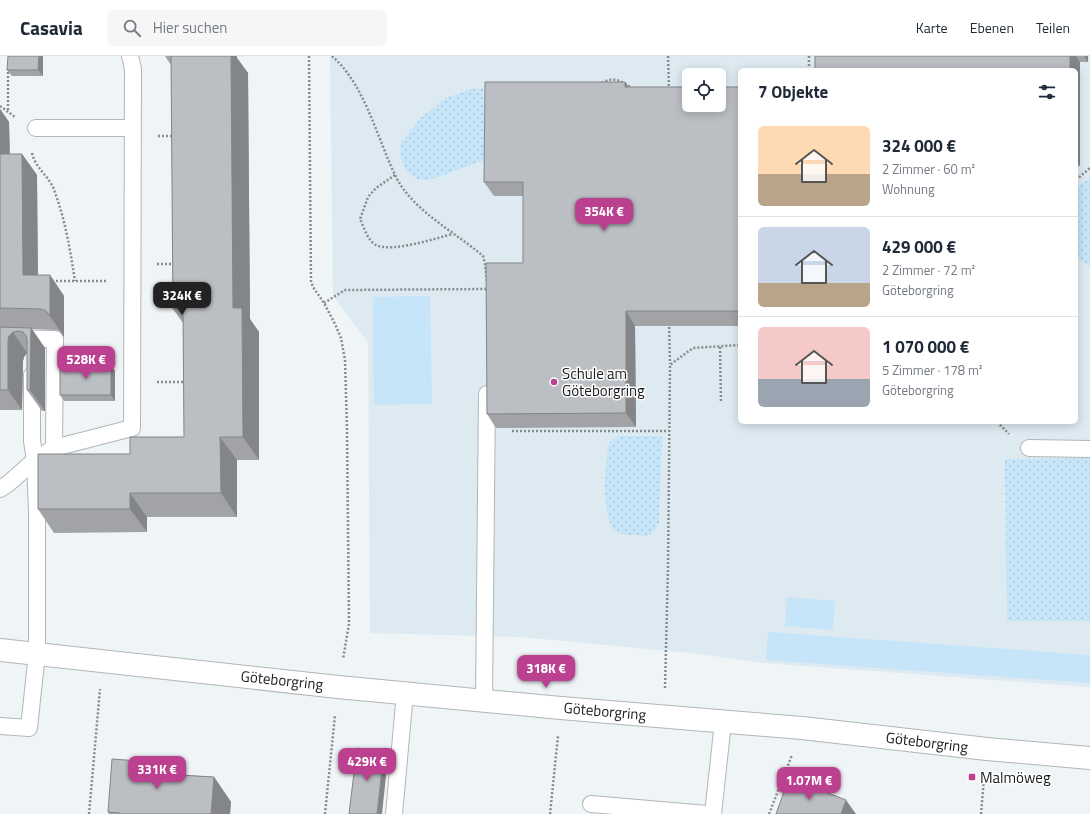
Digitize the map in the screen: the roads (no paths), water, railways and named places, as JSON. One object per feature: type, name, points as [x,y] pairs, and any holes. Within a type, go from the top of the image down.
[{"type":"street","name":"Göteborgring","points":[[0,650],[103,660],[338,687],[561,708],[802,728],[987,749],[1090,758]]},
{"type":"lane","points":[[0,489],[14,479],[35,460],[54,448],[132,428],[133,69],[130,56]]},
{"type":"lane","points":[[36,128],[132,128]]},
{"type":"lane","points":[[0,338],[55,338],[54,448]]},
{"type":"lane","points":[[0,726],[29,728],[37,653],[38,512],[35,460],[32,441],[32,361]]},
{"type":"lane","points":[[484,700],[487,376]]},
{"type":"lane","points":[[1029,448],[1090,449]]},
{"type":"lane","points":[[394,814],[405,693]]},
{"type":"lane","points":[[713,814],[723,722]]},
{"type":"lane","points":[[591,804],[707,814]]},
{"type":"place","name":"Schule am Göteborgring","points":[[554,382]]},
{"type":"place","name":"Malmöweg","points":[[972,777]]}]
